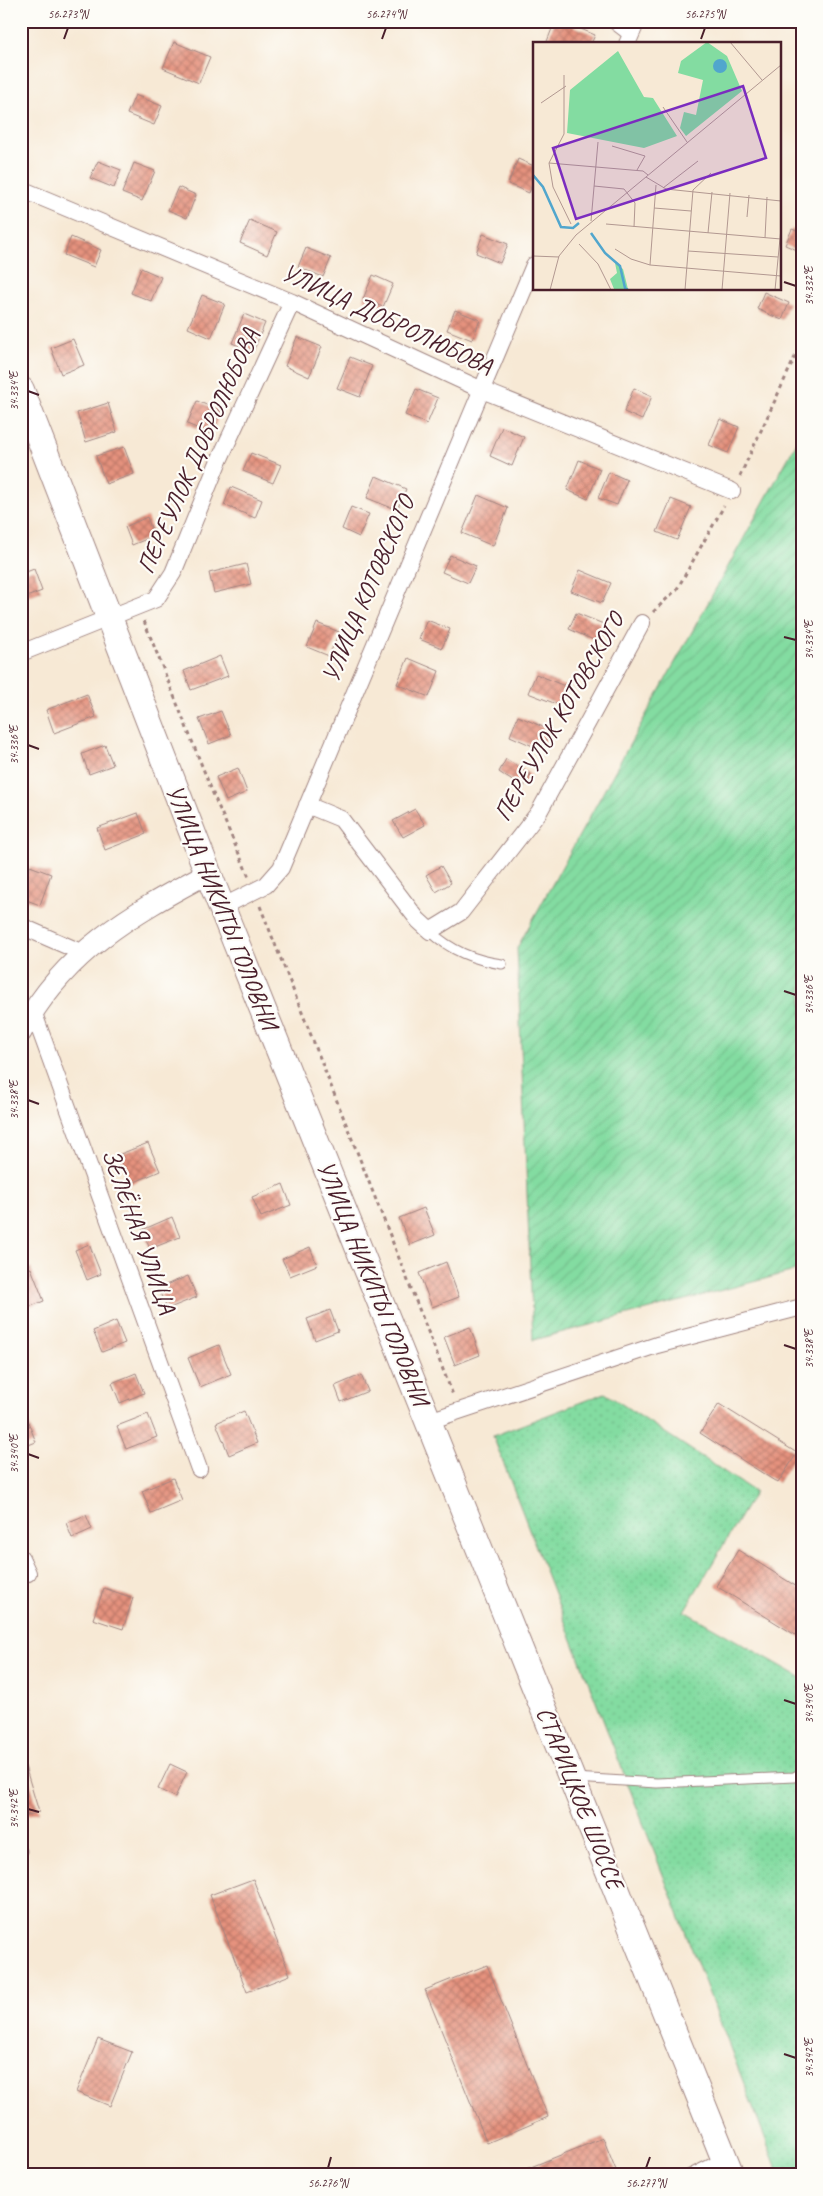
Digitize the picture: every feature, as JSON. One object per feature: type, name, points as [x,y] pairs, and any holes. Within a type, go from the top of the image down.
[{"type":"main road","name":"УЛИЦА НИКИТЫ ГОЛОВНИ","points":[[21,390],[208,873],[429,1421]]},
{"type":"main road","name":"СТАРИЦКОЕ ШОССЕ","points":[[429,1421],[727,2166]]},
{"type":"street","points":[[629,40],[637,21]]},
{"type":"street","name":"УЛИЦА ДОБРОЛЮБОВА","points":[[21,189],[292,302],[482,390],[732,491]]},
{"type":"street","name":"УЛИЦА КОТОВСКОГО","points":[[222,906],[266,885],[281,868],[533,267]]},
{"type":"street","name":"ПЕРЕУЛОК ДОБРОЛЮБОВА","points":[[21,653],[156,599],[173,573],[217,465],[292,302]]},
{"type":"street","name":"ПЕРЕУЛОК КОТОВСКОГО","points":[[430,931],[461,912],[538,812],[642,623]]},
{"type":"street","points":[[307,805],[341,819],[418,920],[430,931]]},
{"type":"street","points":[[21,1032],[54,981],[83,953],[147,906],[208,873]]},
{"type":"street","points":[[21,926],[83,953]]},
{"type":"street","name":"ЗЕЛЁНАЯ УЛИЦА","points":[[33,1011],[199,1469]]},
{"type":"street","points":[[429,1421],[657,1345],[802,1307]]},
{"type":"lane","points":[[609,21],[629,40]]},
{"type":"lane","points":[[430,931],[441,941],[462,954],[481,961],[502,964]]},
{"type":"lane","points":[[572,1778],[658,1782],[794,1777],[802,1774]]},
{"type":"lane","points":[[688,2175],[727,2166]]},
{"type":"path","name":"ПЕРЕУЛОК КОТОВСКОГО","points":[[642,623],[677,589],[732,491],[802,342]]},
{"type":"path","points":[[138,607],[254,891],[459,1411]]},
{"type":"green space","points":[[802,433],[802,1269],[533,1340],[517,948]]},
{"type":"green space","points":[[605,1393],[755,1492],[684,1611],[802,1678],[802,2172],[779,2174],[493,1436]]},
{"type":"building","points":[[555,21],[562,21],[595,35],[592,42],[547,42]]},
{"type":"building","points":[[174,42],[210,57],[199,83],[163,68]]},
{"type":"building","points":[[135,95],[162,106],[154,125],[127,114]]},
{"type":"building","points":[[518,159],[533,166],[533,183],[529,193],[508,184]]},
{"type":"building","points":[[98,161],[121,170],[114,188],[90,178]]},
{"type":"building","points":[[134,163],[155,171],[142,201],[122,193]]},
{"type":"building","points":[[178,187],[196,195],[187,218],[168,210]]},
{"type":"building","points":[[250,220],[277,232],[267,255],[240,243]]},
{"type":"building","points":[[792,229],[802,233],[802,252],[785,245]]},
{"type":"building","points":[[483,234],[508,244],[500,263],[476,253]]},
{"type":"building","points":[[71,237],[101,250],[94,267],[64,255]]},
{"type":"building","points":[[306,248],[331,258],[323,277],[298,267]]},
{"type":"building","points":[[141,268],[161,277],[151,301],[131,293]]},
{"type":"building","points":[[373,275],[393,284],[383,307],[363,299]]},
{"type":"building","points":[[764,292],[789,303],[782,320],[757,309]]},
{"type":"building","points":[[202,295],[225,304],[211,338],[188,328]]},
{"type":"building","points":[[455,310],[480,320],[472,340],[447,330]]},
{"type":"building","points":[[244,314],[265,323],[253,352],[232,343]]},
{"type":"building","points":[[297,337],[322,347],[309,377],[285,366]]},
{"type":"building","points":[[73,339],[84,365],[61,374],[51,348]]},
{"type":"building","points":[[350,357],[372,366],[360,397],[337,388]]},
{"type":"building","points":[[634,388],[652,396],[642,420],[624,412]]},
{"type":"building","points":[[416,389],[438,398],[427,424],[405,415]]},
{"type":"building","points":[[197,401],[221,411],[211,434],[187,424]]},
{"type":"building","points":[[108,403],[117,432],[86,442],[77,413]]},
{"type":"building","points":[[720,419],[739,427],[728,453],[709,445]]},
{"type":"building","points":[[502,427],[524,437],[512,466],[490,456]]},
{"type":"building","points":[[124,447],[134,474],[106,484],[96,456]]},
{"type":"building","points":[[251,453],[281,465],[273,483],[243,471]]},
{"type":"building","points":[[579,460],[600,469],[588,499],[567,490]]},
{"type":"building","points":[[609,472],[627,480],[617,505],[598,498]]},
{"type":"building","points":[[376,476],[406,489],[397,510],[367,498]]},
{"type":"building","points":[[231,487],[262,500],[255,518],[224,505]]},
{"type":"building","points":[[478,495],[508,508],[493,546],[462,533]]},
{"type":"building","points":[[671,499],[691,507],[677,540],[657,532]]},
{"type":"building","points":[[351,507],[369,514],[359,537],[342,529]]},
{"type":"building","points":[[147,517],[154,536],[132,545],[125,527]]},
{"type":"building","points":[[450,555],[476,566],[468,583],[442,572]]},
{"type":"building","points":[[246,564],[251,584],[214,593],[209,573]]},
{"type":"building","points":[[34,569],[42,591],[21,599],[21,574]]},
{"type":"building","points":[[580,570],[611,583],[602,603],[571,591]]},
{"type":"building","points":[[576,613],[606,625],[598,642],[569,629]]},
{"type":"building","points":[[427,620],[450,629],[442,648],[419,639]]},
{"type":"building","points":[[317,623],[339,632],[329,656],[307,647]]},
{"type":"building","points":[[220,656],[228,676],[191,690],[184,671]]},
{"type":"building","points":[[408,658],[439,671],[429,697],[397,684]]},
{"type":"building","points":[[536,674],[567,687],[559,705],[528,693]]},
{"type":"building","points":[[87,694],[96,717],[54,733],[46,710]]},
{"type":"building","points":[[221,711],[231,735],[209,744],[199,719]]},
{"type":"building","points":[[518,716],[550,730],[542,750],[510,736]]},
{"type":"building","points":[[105,745],[113,765],[89,774],[82,754]]},
{"type":"building","points":[[506,759],[531,775],[523,788],[499,772]]},
{"type":"building","points":[[238,768],[247,792],[226,801],[216,777]]},
{"type":"building","points":[[415,809],[425,825],[403,837],[393,821]]},
{"type":"building","points":[[138,813],[146,834],[105,850],[97,828]]},
{"type":"building","points":[[30,866],[51,874],[40,905],[21,898],[21,888]]},
{"type":"building","points":[[441,866],[451,883],[436,892],[426,875]]},
{"type":"building","points":[[148,1143],[160,1171],[130,1184],[118,1155]]},
{"type":"building","points":[[283,1184],[291,1205],[261,1217],[252,1197]]},
{"type":"building","points":[[424,1208],[435,1235],[410,1245],[399,1218]]},
{"type":"building","points":[[172,1217],[180,1237],[150,1249],[142,1230]]},
{"type":"building","points":[[89,1244],[101,1274],[87,1280],[75,1250]]},
{"type":"building","points":[[310,1247],[317,1265],[290,1276],[282,1259]]},
{"type":"building","points":[[446,1262],[459,1297],[432,1307],[419,1273]]},
{"type":"building","points":[[31,1268],[44,1301],[21,1310],[21,1271]]},
{"type":"building","points":[[188,1276],[197,1297],[167,1309],[158,1288]]},
{"type":"building","points":[[330,1310],[338,1331],[315,1340],[307,1319]]},
{"type":"building","points":[[116,1321],[125,1343],[102,1352],[93,1331]]},
{"type":"building","points":[[470,1327],[480,1355],[455,1365],[444,1337]]},
{"type":"building","points":[[219,1345],[231,1374],[200,1387],[188,1358]]},
{"type":"building","points":[[136,1373],[144,1393],[120,1403],[112,1383]]},
{"type":"building","points":[[361,1375],[368,1391],[341,1402],[335,1386]]},
{"type":"building","points":[[719,1404],[797,1453],[778,1483],[700,1433]]},
{"type":"building","points":[[244,1411],[257,1443],[229,1455],[216,1423]]},
{"type":"building","points":[[148,1414],[157,1437],[126,1449],[117,1426]]},
{"type":"building","points":[[28,1422],[36,1442],[21,1448],[21,1425]]},
{"type":"building","points":[[173,1478],[182,1500],[151,1513],[142,1491]]},
{"type":"building","points":[[86,1515],[92,1529],[72,1538],[66,1523]]},
{"type":"building","points":[[738,1550],[802,1590],[802,1639],[716,1586]]},
{"type":"building","points":[[104,1588],[133,1598],[123,1629],[93,1619]]},
{"type":"building","points":[[170,1764],[187,1772],[175,1797],[158,1789]]},
{"type":"building","points":[[25,1766],[39,1812],[21,1817],[21,1767]]},
{"type":"building","points":[[253,1879],[290,1975],[247,1992],[210,1895]]},
{"type":"building","points":[[487,1965],[548,2117],[487,2143],[425,1990]]},
{"type":"building","points":[[98,2039],[132,2052],[110,2106],[76,2092]]},
{"type":"building","points":[[603,2138],[618,2175],[511,2175]]}]
